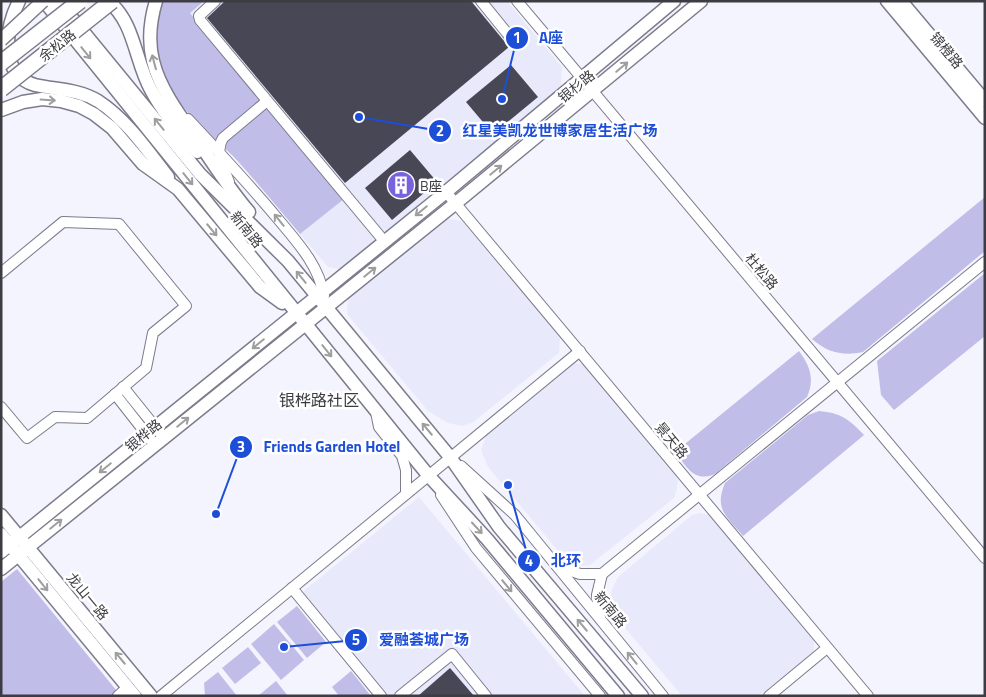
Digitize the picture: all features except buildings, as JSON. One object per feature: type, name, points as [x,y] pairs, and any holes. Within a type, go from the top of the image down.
[{"type":"highway","name":"余松路","points":[[1,63],[80,1]]},
{"type":"highway","name":"余松路","points":[[1,89],[110,1]]},
{"type":"main road","points":[[19,1],[5,19],[3,49],[7,65],[15,76],[23,82],[36,86],[66,89],[83,94],[97,100],[119,117],[260,287],[296,313]]},
{"type":"main road","points":[[1,40],[43,1]]},
{"type":"main road","name":"新南路","points":[[43,1],[428,475],[487,539],[618,696]]},
{"type":"main road","name":"新南路","points":[[58,1],[200,174],[320,293],[326,307],[450,457],[499,527],[642,696]]},
{"type":"main road","points":[[110,1],[117,8],[128,28],[141,69],[150,90],[163,110],[288,261]]},
{"type":"main road","points":[[156,1],[151,16],[150,38],[153,62],[172,102],[233,193]]},
{"type":"main road","name":"银杉路","points":[[296,313],[446,192],[674,1]]},
{"type":"main road","name":"银杉路","points":[[305,325],[593,92],[702,1]]},
{"type":"main road","name":"锦橙路","points":[[887,1],[985,118]]},
{"type":"main road","name":"锦橙路","points":[[901,1],[985,101]]},
{"type":"main road","points":[[3,110],[23,102],[42,100],[61,101],[78,106],[94,114],[112,128],[143,164],[178,189]]},
{"type":"main road","name":"银桦路","points":[[1,569],[16,547],[151,431],[296,313]]},
{"type":"main road","name":"银桦路","points":[[16,547],[159,441],[305,325]]},
{"type":"main road","name":"龙山一路","points":[[1,515],[16,547],[132,692]]},
{"type":"main road","name":"龙山一路","points":[[1,534],[16,547],[151,696]]},
{"type":"street","points":[[215,1],[199,16],[200,20],[384,242]]},
{"type":"street","points":[[481,1],[511,38]]},
{"type":"street","name":"杜松路","points":[[517,1],[985,558]]},
{"type":"street","points":[[233,193],[218,152],[219,145],[223,138],[267,101]]},
{"type":"street","points":[[172,102],[250,185],[309,256],[317,272],[320,293]]},
{"type":"street","name":"景天路","points":[[446,192],[868,696]]},
{"type":"street","points":[[1,273],[64,222],[119,224],[186,306],[153,333],[146,368],[87,418],[55,416],[27,438],[1,407]]},
{"type":"street","points":[[600,618],[597,595],[602,574],[985,262]]},
{"type":"street","points":[[160,696],[580,351]]},
{"type":"street","points":[[123,387],[159,441]]},
{"type":"street","points":[[114,394],[151,431]]},
{"type":"street","points":[[376,412],[379,427],[402,456],[406,470],[406,494]]},
{"type":"street","name":"新南路","points":[[450,457],[515,515],[663,696]]},
{"type":"street","name":"新南路","points":[[428,475],[476,548],[600,696]]},
{"type":"street","points":[[557,566],[580,574],[602,574]]},
{"type":"street","points":[[292,588],[381,696]]},
{"type":"street","points":[[769,696],[827,648]]},
{"type":"street","points":[[400,696],[452,654],[486,696]]},
{"type":"street","points":[[118,696],[132,692]]},
{"type":"shaded area","points":[[161,1],[204,1],[190,13],[344,199],[300,234],[233,156],[202,129],[171,88],[164,75],[156,47],[157,17]]},
{"type":"shaded area","points":[[204,1],[507,1],[562,67],[561,87],[341,269],[328,267],[300,234],[344,199],[190,13]]},
{"type":"shaded area","points":[[985,197],[985,251],[863,352],[849,354],[836,352],[824,348],[812,339]]},
{"type":"shaded area","points":[[448,219],[462,221],[560,338],[559,353],[472,423],[462,426],[448,423],[428,411],[347,314],[348,299]]},
{"type":"shaded area","points":[[985,273],[985,336],[894,410],[881,395],[877,361]]},
{"type":"shaded area","points":[[799,351],[806,362],[811,378],[807,397],[715,474],[708,476],[696,475],[687,468],[675,452]]},
{"type":"shaded area","points":[[575,363],[584,364],[674,472],[678,481],[674,498],[590,565],[583,566],[578,566],[565,559],[488,467],[481,450],[486,436]]},
{"type":"shaded area","points":[[819,411],[839,415],[854,425],[864,435],[743,536],[727,517],[721,506],[725,483],[808,415]]},
{"type":"shaded area","points":[[419,497],[585,696],[373,696],[294,599]]},
{"type":"shaded area","points":[[700,513],[713,518],[814,640],[814,651],[759,696],[682,696],[616,617],[612,609],[610,601],[612,589],[618,577],[692,515]]},
{"type":"shaded area","points":[[17,569],[121,696],[1,696],[1,582]]},
{"type":"shaded area","points":[[297,606],[326,642],[307,658],[277,622]]},
{"type":"shaded area","points":[[274,624],[304,660],[281,680],[251,644]]},
{"type":"shaded area","points":[[248,647],[261,663],[235,684],[222,668]]},
{"type":"shaded area","points":[[351,671],[371,696],[339,696],[332,687]]},
{"type":"shaded area","points":[[218,672],[237,696],[205,696],[204,683]]},
{"type":"shaded area","points":[[276,681],[288,696],[258,696]]},
{"type":"place","name":"A座","points":[[502,99]]},
{"type":"place","name":"红星美凯龙世博家居生活广场","points":[[359,117]]},
{"type":"place","name":"B座","points":[[401,185]]},
{"type":"place","name":"北环","points":[[508,485]]},
{"type":"place","name":"Friends Garden Hotel","points":[[216,514]]},
{"type":"place","name":"爱融荟城广场","points":[[284,647]]},
{"type":"district","name":"银桦路社区","points":[[319,400]]}]
